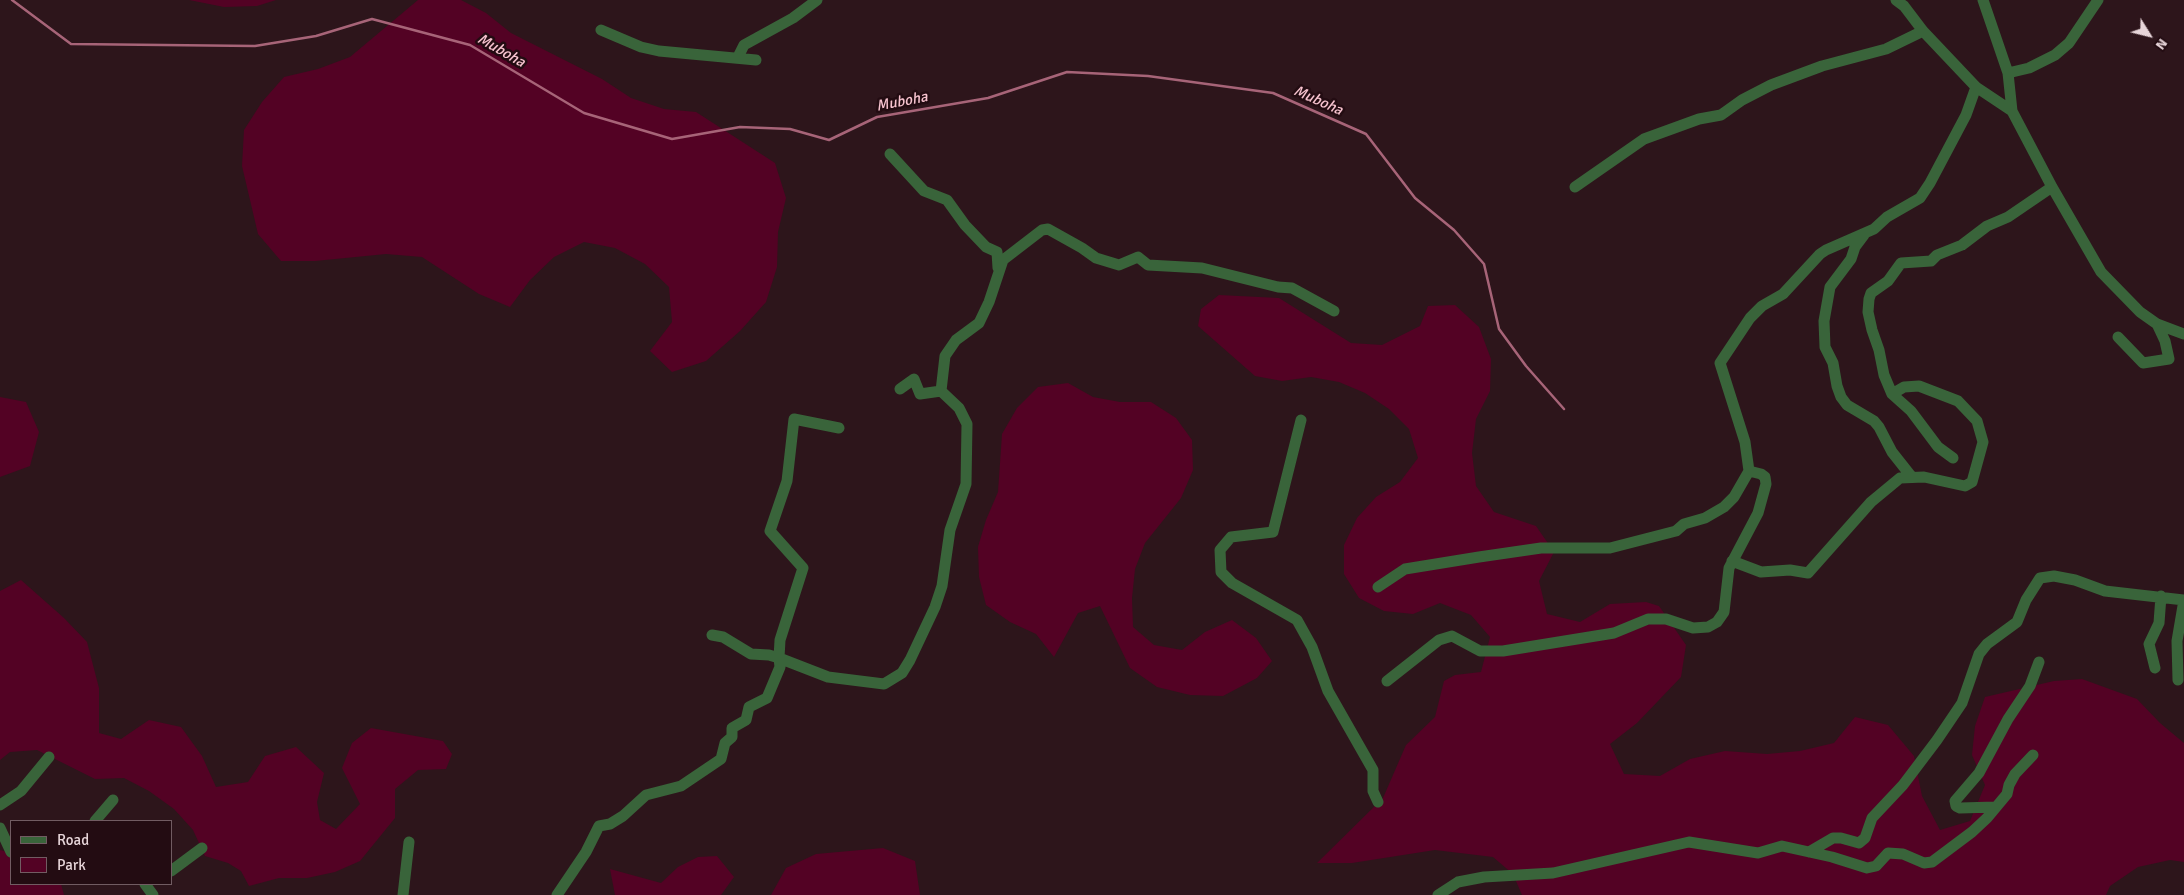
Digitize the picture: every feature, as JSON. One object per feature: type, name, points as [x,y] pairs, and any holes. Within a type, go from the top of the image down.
[{"type":"street","points":[[738,57],[744,45],[793,18],[817,0]]},
{"type":"street","points":[[1896,0],[1904,6],[1923,31],[1976,86],[2012,111]]},
{"type":"street","points":[[1983,0],[2008,73],[2012,111],[2052,187],[2101,272],[2135,308],[2157,324],[2184,334]]},
{"type":"street","points":[[2008,73],[2046,62],[2055,55],[2068,43],[2098,0]]},
{"type":"street","points":[[601,30],[659,51],[756,60]]},
{"type":"street","points":[[1575,187],[1644,139],[1699,119],[1721,115],[1742,100],[1771,85],[1822,66],[1886,49],[1923,31]]},
{"type":"street","points":[[1378,587],[1405,569],[1541,548],[1610,548],[1676,531],[1684,524],[1705,518],[1724,507],[1734,497],[1749,471],[1746,442],[1720,363],[1742,328],[1762,306],[1783,294],[1826,250],[1865,234],[1874,229],[1886,217],[1920,198],[1966,116],[1976,86]]},
{"type":"street","points":[[890,154],[924,191],[947,200],[965,225],[986,247],[997,252],[998,277]]},
{"type":"street","points":[[1953,458],[1938,447],[1911,410],[1892,394],[1884,374],[1868,312],[1872,293],[1888,281],[1901,262],[1931,261],[1938,255],[1962,245],[1988,226],[2008,217],[2052,187]]},
{"type":"street","points":[[941,391],[945,356],[956,340],[979,323],[1003,260],[1042,230],[1048,229],[1096,258],[1119,265],[1138,257],[1148,265],[1202,268],[1278,287],[1292,288],[1334,311]]},
{"type":"street","points":[[1865,234],[1855,247],[1851,259],[1830,287],[1824,321],[1826,347],[1833,363],[1841,397],[1847,405],[1874,421],[1892,452],[1911,476]]},
{"type":"street","points":[[2118,337],[2143,363],[2169,359],[2165,341],[2157,324]]},
{"type":"street","points":[[900,389],[914,379],[920,394],[941,391]]},
{"type":"street","points":[[1732,560],[1761,572],[1790,570],[1808,573],[1883,490],[1900,478],[1911,476],[1965,486],[1972,482],[1983,442],[1981,428],[1977,421],[1958,401],[1942,393],[1912,385],[1892,394]]},
{"type":"street","points":[[712,635],[723,637],[750,654],[769,655],[828,677],[884,684],[902,673],[910,660],[942,586],[950,530],[966,484],[967,424],[959,408],[941,391]]},
{"type":"street","points":[[557,895],[586,852],[600,826],[610,824],[623,816],[646,795],[681,786],[721,759],[725,743],[732,737],[732,728],[746,720],[749,707],[767,698],[780,668],[778,658],[780,640],[803,568],[770,531],[787,481],[794,418],[839,428]]},
{"type":"street","points":[[1301,420],[1273,532],[1231,537],[1220,550],[1221,572],[1232,583],[1297,620],[1312,647],[1328,691],[1373,770],[1374,791],[1378,802]]},
{"type":"street","points":[[1387,681],[1439,640],[1452,636],[1480,651],[1503,651],[1614,633],[1648,619],[1666,619],[1693,628],[1708,627],[1717,622],[1724,612],[1727,576],[1732,560],[1758,513],[1766,484],[1765,477],[1749,471]]},
{"type":"street","points":[[1809,852],[1833,838],[1841,838],[1859,843],[1865,838],[1872,818],[1903,785],[1962,703],[1979,654],[1987,644],[2017,622],[2026,600],[2040,578],[2054,576],[2075,580],[2105,591],[2184,600],[2177,641],[2178,680]]},
{"type":"street","points":[[2155,668],[2149,644],[2159,623],[2161,596]]},
{"type":"street","points":[[1995,806],[1960,808],[1956,806],[1955,801],[1980,774],[2008,719],[2030,686],[2039,662]]},
{"type":"street","points":[[1438,895],[1458,882],[1484,877],[1553,874],[1689,842],[1758,853],[1782,846],[1867,868],[1876,866],[1888,853],[1903,854],[1924,863],[1932,862],[1972,832],[2007,794],[2009,784],[2015,774],[2033,755]]},
{"type":"street","points":[[0,805],[22,791],[49,757]]},
{"type":"street","points":[[96,820],[113,800]]},
{"type":"street","points":[[0,828],[10,850]]},
{"type":"street","points":[[403,895],[409,842]]},
{"type":"street","points":[[172,870],[202,848]]},
{"type":"green space","points":[[189,0],[276,0],[257,6],[224,7]]},
{"type":"green space","points":[[418,0],[461,0],[486,13],[511,33],[602,79],[631,98],[664,109],[696,112],[775,163],[786,198],[778,232],[777,267],[766,302],[740,331],[706,361],[672,372],[650,351],[672,322],[669,287],[645,264],[615,248],[584,242],[554,257],[530,280],[510,307],[479,294],[422,257],[386,254],[315,261],[281,261],[258,234],[242,166],[244,130],[262,102],[284,77],[318,69],[350,57]]},
{"type":"green space","points":[[1219,295],[1279,298],[1351,343],[1382,345],[1420,326],[1428,306],[1455,305],[1479,327],[1491,359],[1490,391],[1476,419],[1472,453],[1476,486],[1494,512],[1536,526],[1554,552],[1539,581],[1547,614],[1580,622],[1610,604],[1646,602],[1659,606],[1686,645],[1681,677],[1637,723],[1610,744],[1624,774],[1660,776],[1690,759],[1725,751],[1767,754],[1800,751],[1834,743],[1855,717],[1888,725],[1914,756],[1922,796],[1940,830],[1970,821],[1985,785],[1972,755],[1975,726],[1985,697],[2054,681],[2082,679],[2137,699],[2160,723],[2184,743],[2184,862],[2170,860],[2138,867],[2110,886],[2106,895],[1522,895],[1513,874],[1493,857],[1435,850],[1352,863],[1317,863],[1383,798],[1406,745],[1435,717],[1444,681],[1455,675],[1481,672],[1490,637],[1471,615],[1440,603],[1413,614],[1384,611],[1359,598],[1344,574],[1344,545],[1357,518],[1376,497],[1400,482],[1418,458],[1409,429],[1389,409],[1365,393],[1339,382],[1311,377],[1282,381],[1255,376],[1198,326],[1201,309]]},
{"type":"green space","points":[[1068,383],[1093,397],[1120,402],[1151,402],[1176,418],[1192,440],[1193,470],[1181,498],[1145,543],[1135,569],[1132,598],[1133,627],[1154,645],[1182,650],[1205,632],[1232,620],[1256,638],[1272,661],[1257,678],[1223,696],[1190,695],[1157,687],[1130,668],[1100,606],[1078,613],[1054,657],[1036,634],[1010,622],[986,605],[979,577],[978,547],[986,520],[998,492],[1002,434],[1017,408],[1038,387]]},
{"type":"green space","points":[[0,397],[26,402],[39,432],[30,466],[0,477]]},
{"type":"green space","points":[[21,580],[64,618],[87,642],[99,688],[99,733],[121,739],[149,720],[181,727],[202,756],[216,787],[248,782],[265,756],[296,747],[324,773],[317,802],[320,820],[336,829],[360,804],[342,768],[352,743],[371,728],[443,741],[452,754],[446,769],[418,770],[395,789],[395,818],[360,861],[335,872],[307,878],[279,878],[249,886],[241,871],[228,863],[205,856],[193,830],[174,809],[149,791],[124,778],[95,779],[37,750],[10,752],[0,760],[0,591]]},
{"type":"green space","points":[[883,848],[915,861],[920,895],[771,895],[786,868],[816,854]]},
{"type":"green space","points":[[0,850],[10,853],[10,885],[61,885],[64,895],[0,895]]},
{"type":"green space","points":[[717,856],[734,877],[721,895],[615,895],[610,869],[661,883],[678,867],[698,857]]},
{"type":"waterway","name":"Muboha","points":[[12,0],[71,44],[255,46],[316,36],[372,19],[470,45],[584,113],[672,139],[740,127],[790,129],[829,140],[877,117],[988,98],[1067,72],[1148,76],[1273,93],[1366,134],[1415,198],[1454,230],[1484,264],[1499,329],[1526,366],[1564,409]]}]
